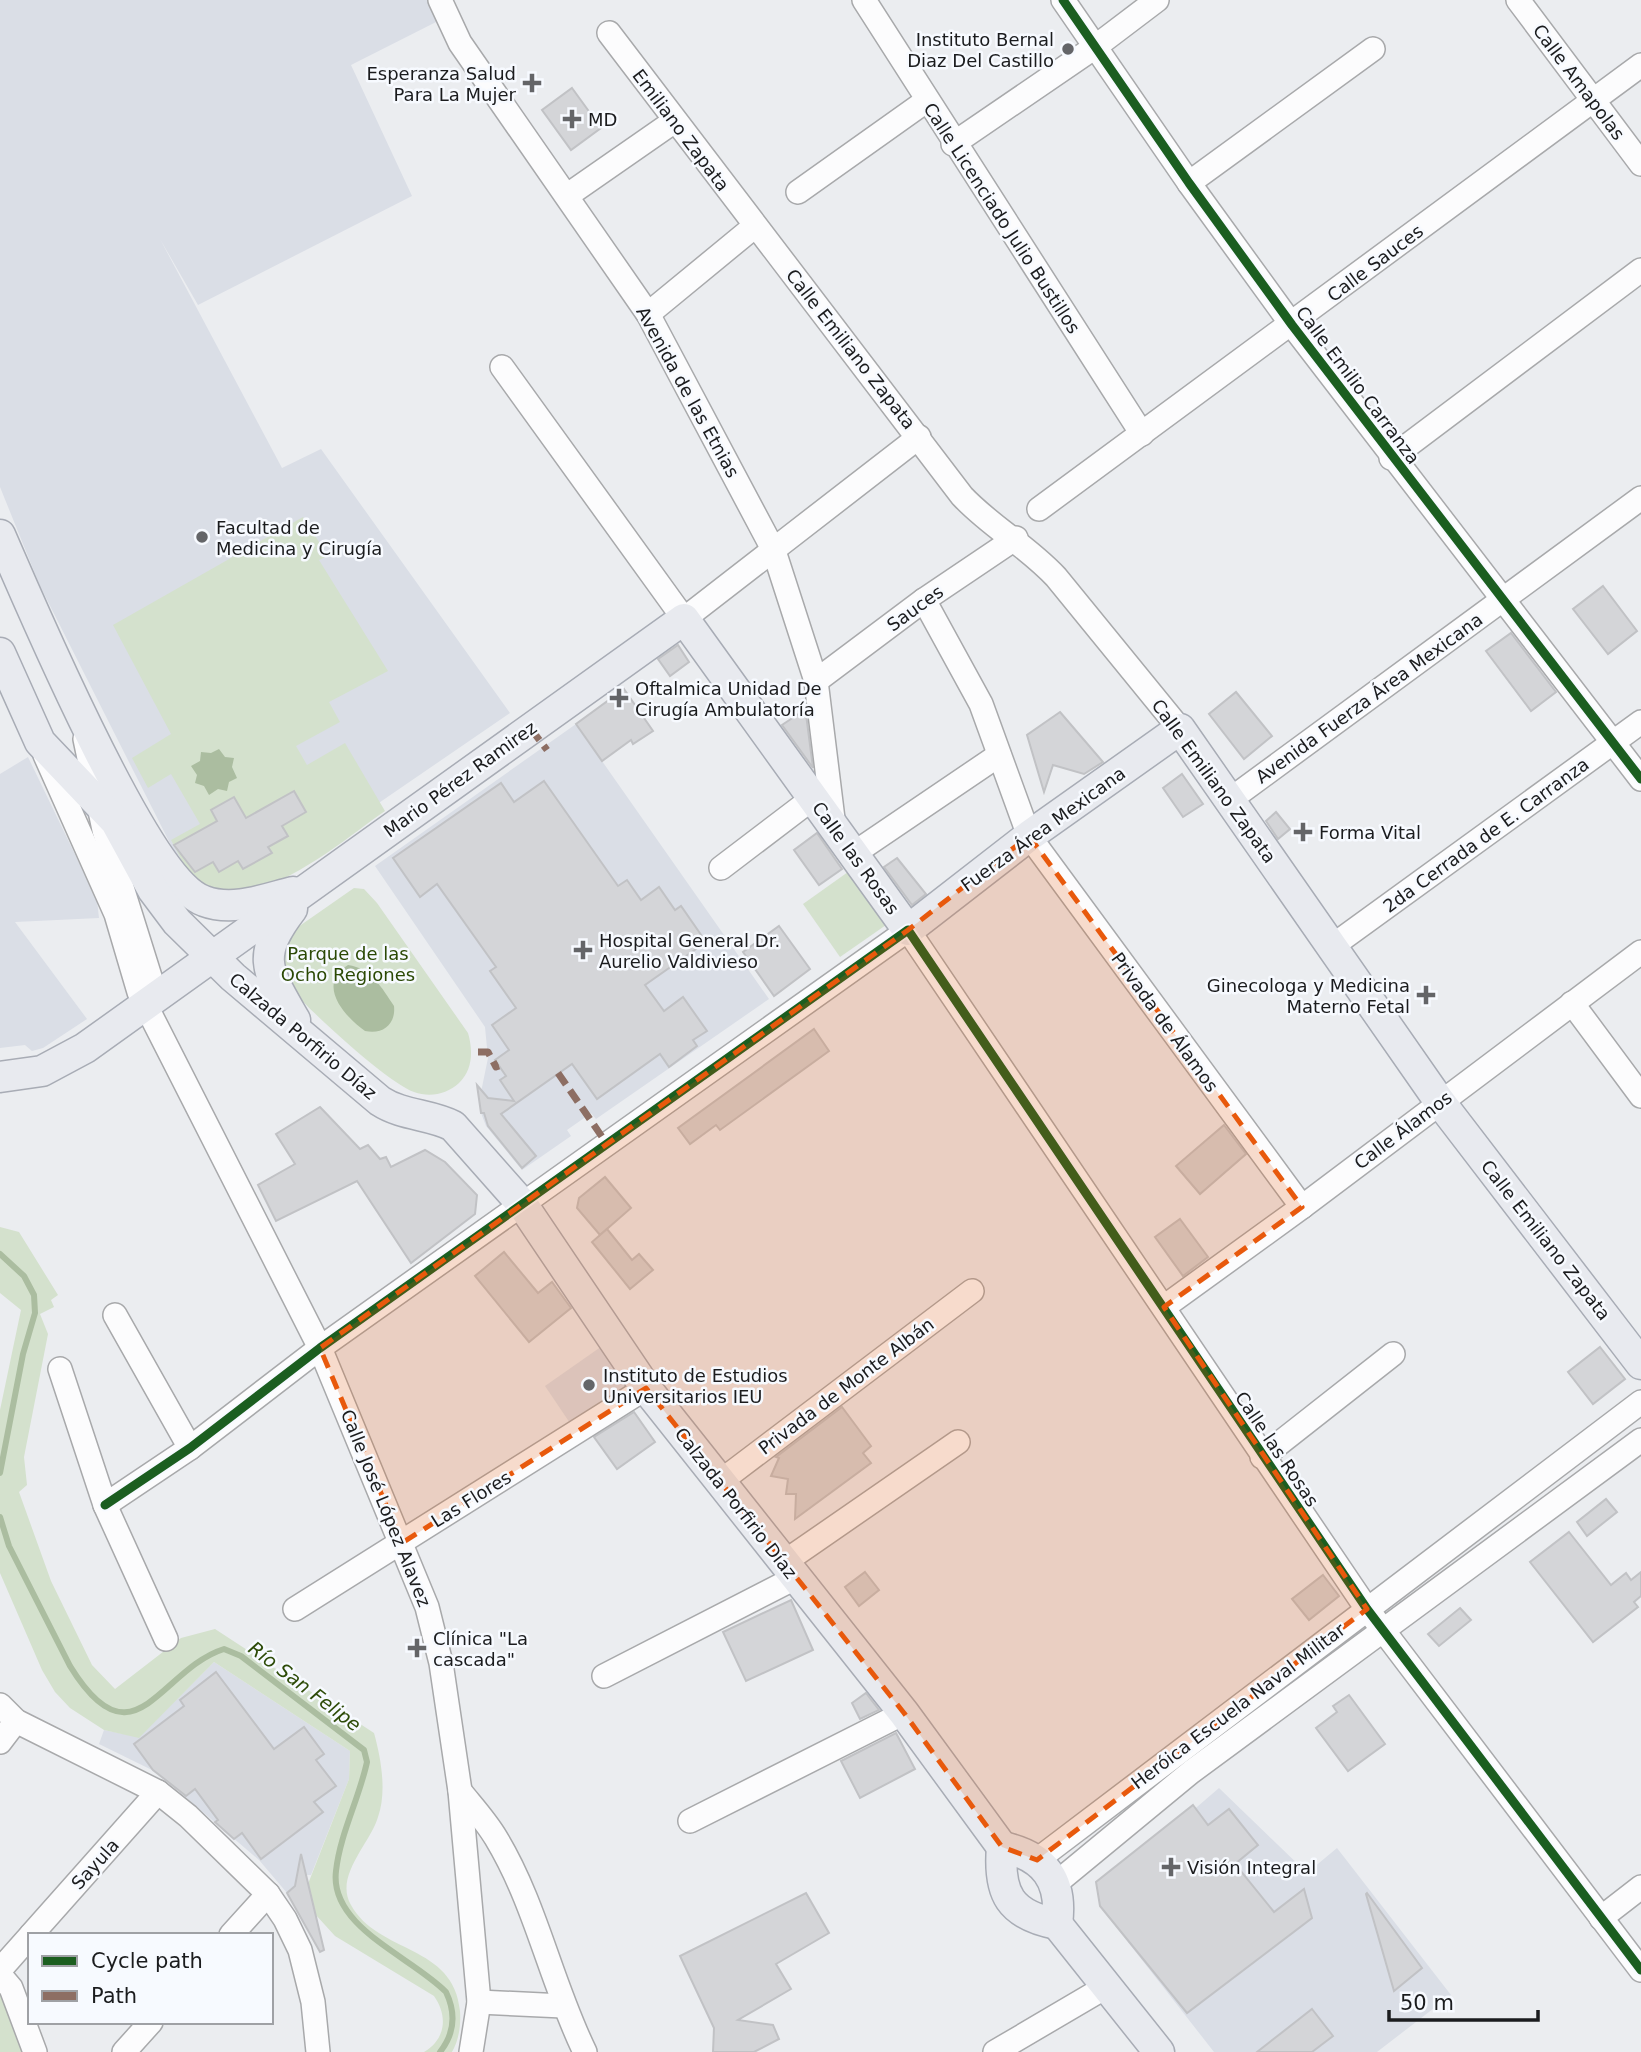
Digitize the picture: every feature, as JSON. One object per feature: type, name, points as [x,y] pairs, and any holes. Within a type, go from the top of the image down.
[{"type":"main road","points":[[0,536],[81,717],[160,858],[186,891],[203,901],[224,905],[246,904],[307,889]]},
{"type":"main road","name":"Calle las Rosas","points":[[684,619],[908,930]]},
{"type":"main road","name":"Mario Pérez Ramirez","points":[[0,1077],[53,1067],[146,1006],[684,619]]},
{"type":"main road","points":[[0,653],[40,742]]},
{"type":"main road","name":"Calle Emiliano Zapata","points":[[1180,729],[1440,1102],[1641,1364]]},
{"type":"main road","name":"Fuerza Área Mexicana","points":[[908,930],[1029,836],[1180,729]]},
{"type":"main road","name":"Calzada Porfirio Díaz","points":[[40,742],[116,822],[164,906],[211,958],[389,1107],[453,1126],[522,1205],[646,1388],[904,1713],[1002,1847]]},
{"type":"main road","points":[[305,1039],[272,980],[266,957],[273,935],[307,889]]},
{"type":"main road","points":[[1057,1924],[1059,1898],[1054,1885],[1037,1860],[1002,1847],[1001,1880],[1012,1901],[1028,1916],[1057,1924],[1109,1985],[1159,2052]]},
{"type":"street","name":"Avenida de las Etnias","points":[[440,0],[460,43],[648,314],[774,551],[816,681],[834,827]]},
{"type":"street","name":"Calle Licenciado Julio Bustillos","points":[[864,0],[953,144],[1142,434]]},
{"type":"street","name":"Calle Emilio Carranza","points":[[1063,0],[1189,183],[1292,325],[1391,458],[1504,598],[1641,779]]},
{"type":"street","points":[[953,144],[1095,47],[1157,0]]},
{"type":"street","name":"Calle Amapolas","points":[[1518,0],[1641,164]]},
{"type":"street","name":"Emiliano Zapata","points":[[608,33],[673,122],[755,226]]},
{"type":"street","points":[[1189,183],[1373,49]]},
{"type":"street","name":"Calle Sauces","points":[[1039,509],[1641,65]]},
{"type":"street","points":[[797,192],[926,101]]},
{"type":"street","points":[[568,195],[673,122]]},
{"type":"street","points":[[648,314],[755,226]]},
{"type":"street","name":"Calle Emiliano Zapata","points":[[755,226],[971,506],[996,527],[1016,538],[1056,577],[1180,729]]},
{"type":"street","points":[[1391,458],[1641,270]]},
{"type":"street","name":"Calle las Rosas","points":[[502,367],[684,619]]},
{"type":"street","name":"Mario Pérez Ramirez","points":[[684,619],[919,437]]},
{"type":"street","name":"Avenida Fuerza Área Mexicana","points":[[1231,799],[1641,498]]},
{"type":"street","name":"Sauces","points":[[816,681],[924,600],[1016,538]]},
{"type":"street","name":"Privada de Álamos","points":[[924,600],[981,704],[1029,836],[1302,1207]]},
{"type":"street","points":[[81,717],[104,830],[151,980],[146,1006]]},
{"type":"street","name":"2da Cerrada de E. Carranza","points":[[1331,947],[1641,722]]},
{"type":"street","name":"Calle José López Alavez","points":[[40,742],[111,902],[146,1006],[320,1348],[427,1607],[441,1663],[460,1791],[480,2002],[471,2052]]},
{"type":"street","points":[[853,854],[999,755]]},
{"type":"street","points":[[721,868],[813,798]]},
{"type":"street","points":[[105,1505],[190,1448],[320,1348],[908,930]]},
{"type":"street","name":"Calle las Rosas","points":[[908,930],[1367,1609],[1641,1970]]},
{"type":"street","name":"Calle Álamos","points":[[1164,1307],[1302,1207],[1641,951]]},
{"type":"street","points":[[1572,1003],[1641,1096]]},
{"type":"street","name":"Privada de Monte Albán","points":[[721,1481],[972,1291]]},
{"type":"street","points":[[115,1315],[190,1448]]},
{"type":"street","points":[[1262,1457],[1393,1354]]},
{"type":"street","points":[[60,1369],[105,1505],[166,1639]]},
{"type":"street","name":"Las Flores","points":[[295,1609],[646,1388]]},
{"type":"street","name":"Heróica Escuela Naval Militar","points":[[1037,1860],[1641,1402]]},
{"type":"street","name":"Heróica Escuela Naval Militar","points":[[1054,1885],[1184,1778],[1641,1440]]},
{"type":"street","points":[[604,1675],[789,1571],[958,1441]]},
{"type":"street","points":[[0,1742],[8,1713],[158,1792],[188,1816],[268,1894],[285,1919],[300,1950],[313,2002],[318,2052]]},
{"type":"street","points":[[690,1821],[904,1713]]},
{"type":"street","points":[[460,1791],[496,1838],[530,1911],[562,2006],[585,2052]]},
{"type":"street","name":"Sayula","points":[[33,1933],[158,1792]]},
{"type":"street","points":[[1601,1918],[1641,1887]]},
{"type":"street","points":[[233,1933],[268,1894]]},
{"type":"street","name":"Sayula","points":[[0,1972],[28,1938]]},
{"type":"street","points":[[0,1972],[11,1987],[35,2052]]},
{"type":"street","points":[[995,2052],[1109,1985]]},
{"type":"street","points":[[480,2002],[562,2006]]},
{"type":"street","points":[[124,2052],[149,2024]]},
{"type":"highlighted area","points":[[1029,836],[1302,1207],[1164,1307],[1367,1609],[1037,1860],[1002,1847],[904,1713],[646,1388],[402,1543],[320,1348],[908,930]]},
{"type":"shaded area","name":"Facultad de Medicina y Cirugía","points":[[0,0],[435,0],[444,18],[351,65],[412,196],[198,305],[160,239],[282,468],[321,449],[510,713],[265,881],[181,865],[40,586],[0,487]]},
{"type":"shaded area","name":"Hospital General Dr. Aurelio Valdivieso","points":[[576,724],[769,999],[596,1119],[591,1113],[567,1130],[571,1136],[522,1170],[486,1126],[481,1113],[483,1098],[480,1097],[488,1058],[485,1027],[375,866]]},
{"type":"shaded area","points":[[219,749],[225,757],[234,758],[232,767],[237,778],[229,782],[227,791],[218,789],[209,795],[204,786],[195,783],[197,775],[191,766],[200,761],[201,752],[211,753]]},
{"type":"shaded area","points":[[28,757],[97,900],[99,918],[15,922],[87,1019],[43,1048],[32,1051],[25,1045],[0,1048],[0,774]]},
{"type":"shaded area","points":[[348,965],[369,975],[394,1006],[393,1018],[383,1030],[365,1031],[349,1017],[337,1000],[334,981]]},
{"type":"shaded area","name":"Instituto de Estudios Universitarios IEU","points":[[605,1344],[633,1383],[572,1426],[545,1386]]},
{"type":"shaded area","points":[[214,1662],[350,1751],[349,1779],[311,1875],[297,1875],[295,1886],[287,1893],[259,1860],[156,1772],[99,1744],[104,1730],[139,1737]]},
{"type":"shaded area","points":[[1219,1788],[1307,1873],[1337,1848],[1451,1995],[1377,2052],[1214,2052],[1099,1905],[1167,1846],[1161,1838]]},
{"type":"green space","points":[[303,517],[328,556],[319,560],[388,671],[329,702],[340,722],[296,746],[307,765],[345,743],[385,811],[343,842],[290,875],[262,887],[235,892],[211,889],[190,873],[171,840],[200,824],[171,774],[148,788],[132,758],[171,734],[113,625]]},
{"type":"green space","points":[[848,872],[886,925],[840,957],[803,904]]},
{"type":"green space","name":"Parque de las Ocho Regiones","points":[[354,888],[364,889],[377,903],[468,1033],[471,1053],[467,1072],[459,1083],[449,1090],[426,1095],[402,1086],[369,1062],[332,1029],[301,1000],[286,981],[277,949],[288,934]]},
{"type":"green space","points":[[0,1227],[19,1232],[58,1295],[51,1300],[54,1307],[40,1314],[48,1334],[24,1457],[27,1485],[19,1492],[51,1581],[92,1665],[115,1689],[181,1638],[215,1629],[374,1733],[382,1775],[381,1807],[374,1827],[350,1872],[347,1894],[351,1905],[363,1921],[379,1933],[430,1961],[444,1973],[455,1989],[460,2022],[452,2052],[424,2052],[441,2034],[443,2019],[434,1996],[335,1936],[315,1914],[308,1884],[349,1779],[350,1751],[214,1662],[139,1738],[104,1730],[70,1708],[55,1692],[42,1670],[0,1573],[0,1410],[21,1310],[0,1293]]},
{"type":"green space","points":[[0,1983],[30,2052],[0,2052]]},
{"type":"building","name":"MD","points":[[572,88],[601,128],[571,150],[542,110]]},
{"type":"building","points":[[1603,586],[1637,631],[1608,654],[1573,609]]},
{"type":"building","points":[[1511,633],[1556,692],[1531,711],[1486,651]]},
{"type":"building","points":[[678,645],[689,662],[670,676],[658,659]]},
{"type":"building","points":[[624,689],[653,731],[633,744],[631,740],[602,761],[576,724]]},
{"type":"building","points":[[1236,692],[1272,736],[1244,759],[1209,714]]},
{"type":"building","points":[[1060,712],[1103,762],[1084,774],[1053,765],[1044,792],[1027,735]]},
{"type":"building","points":[[800,713],[806,714],[813,768],[782,725]]},
{"type":"building","points":[[1182,774],[1203,804],[1183,817],[1163,788]]},
{"type":"building","name":"Hospital General Dr. Aurelio Valdivieso","points":[[544,781],[618,886],[627,880],[641,900],[659,887],[675,910],[681,906],[706,942],[645,985],[664,1011],[683,997],[707,1031],[693,1040],[697,1046],[669,1067],[660,1054],[597,1099],[572,1064],[501,1114],[536,1156],[522,1168],[488,1126],[484,1113],[481,1113],[477,1085],[488,1098],[514,1101],[500,1080],[506,1076],[495,1060],[509,1050],[492,1025],[516,1008],[490,971],[496,967],[437,884],[420,897],[393,858],[501,783],[514,802]]},
{"type":"building","points":[[294,791],[306,812],[282,826],[288,836],[268,847],[272,853],[243,869],[238,861],[219,872],[213,862],[195,872],[174,845],[217,821],[211,810],[234,797],[246,818]]},
{"type":"building","points":[[1276,812],[1290,829],[1278,839],[1266,821]]},
{"type":"building","points":[[817,833],[842,869],[819,885],[794,850]]},
{"type":"building","points":[[897,858],[926,894],[912,905],[884,867]]},
{"type":"building","points":[[779,926],[810,969],[774,996],[743,952]]},
{"type":"building","points":[[814,1029],[829,1051],[720,1130],[716,1125],[690,1144],[678,1128]]},
{"type":"building","points":[[320,1107],[360,1149],[368,1145],[380,1159],[386,1157],[391,1167],[425,1150],[445,1162],[477,1195],[475,1214],[411,1263],[357,1181],[276,1221],[258,1185],[295,1164],[276,1134]]},
{"type":"building","points":[[1224,1125],[1246,1154],[1200,1194],[1176,1166]]},
{"type":"building","points":[[605,1177],[631,1208],[600,1235],[577,1208],[579,1198]]},
{"type":"building","points":[[1180,1219],[1208,1257],[1183,1276],[1155,1237]]},
{"type":"building","points":[[607,1229],[632,1260],[639,1254],[653,1270],[630,1289],[592,1242]]},
{"type":"building","points":[[504,1252],[538,1293],[552,1282],[571,1308],[529,1342],[475,1276]]},
{"type":"building","points":[[1600,1347],[1625,1379],[1593,1404],[1568,1372]]},
{"type":"building","points":[[842,1407],[871,1446],[863,1453],[871,1463],[795,1519],[796,1494],[786,1494],[788,1479],[771,1476],[779,1458],[776,1457]]},
{"type":"building","points":[[634,1412],[655,1442],[617,1469],[594,1437]]},
{"type":"building","points":[[1606,1499],[1617,1512],[1587,1536],[1577,1522]]},
{"type":"building","points":[[1569,1532],[1611,1585],[1626,1573],[1631,1580],[1641,1572],[1641,1596],[1634,1602],[1638,1607],[1593,1642],[1530,1562]]},
{"type":"building","points":[[865,1572],[879,1590],[859,1606],[845,1587]]},
{"type":"building","points":[[1323,1575],[1339,1596],[1309,1620],[1292,1599]]},
{"type":"building","points":[[791,1600],[813,1650],[746,1681],[723,1632]]},
{"type":"building","points":[[1460,1608],[1471,1620],[1439,1646],[1428,1634]]},
{"type":"building","points":[[216,1672],[274,1749],[304,1727],[324,1754],[316,1760],[336,1786],[314,1802],[323,1812],[261,1859],[242,1833],[234,1839],[215,1822],[218,1820],[195,1789],[186,1796],[153,1770],[134,1744],[184,1706],[180,1700]]},
{"type":"building","points":[[866,1693],[879,1710],[860,1719],[852,1703]]},
{"type":"building","points":[[1349,1695],[1385,1744],[1348,1771],[1316,1728],[1337,1712],[1333,1706]]},
{"type":"building","points":[[896,1733],[915,1769],[860,1798],[841,1761]]},
{"type":"building","points":[[1193,1805],[1208,1825],[1229,1809],[1258,1845],[1235,1864],[1274,1912],[1304,1889],[1312,1918],[1187,2013],[1100,1906],[1096,1882]]},
{"type":"building","points":[[301,1854],[324,1950],[320,1952],[287,1893],[295,1886]]},
{"type":"building","points":[[806,1893],[829,1933],[776,1964],[791,1989],[738,2020],[773,2025],[779,2039],[754,2052],[713,2052],[714,2028],[680,1956]]},
{"type":"building","points":[[1366,1894],[1422,1968],[1394,1991]]},
{"type":"building","points":[[1312,2009],[1333,2036],[1312,2052],[1257,2052]]},
{"type":"waterway","name":"Río San Felipe","points":[[0,1254],[24,1276],[34,1295],[35,1313],[23,1354],[0,1473]]},
{"type":"waterway","name":"Río San Felipe","points":[[0,1517],[9,1546],[70,1666],[92,1696],[112,1710],[130,1712],[147,1704],[202,1660],[224,1649],[241,1656],[364,1750],[367,1762],[338,1857],[337,1891],[345,1909],[359,1925],[446,1992],[452,2023],[449,2038],[440,2052]]},
{"type":"marked path","points":[[531,729],[547,750]]},
{"type":"marked path","points":[[478,1052],[488,1052],[496,1067],[499,1066]]},
{"type":"marked path","points":[[558,1073],[607,1144]]},
{"type":"cycle path","points":[[1063,0],[1189,183],[1292,325],[1641,779]]},
{"type":"cycle path","points":[[105,1505],[190,1448],[320,1348],[908,930],[1367,1609],[1641,1970]]},
{"type":"place","name":"Instituto Bernal Diaz Del Castillo","points":[[1068,49]]},
{"type":"place","name":"Esperanza Salud Para La Mujer","points":[[532,83]]},
{"type":"place","name":"MD","points":[[572,119]]},
{"type":"place","name":"Facultad de Medicina y Cirugía","points":[[202,537]]},
{"type":"place","name":"Oftalmica Unidad De Cirugía Ambulatoría","points":[[619,698]]},
{"type":"place","name":"Forma Vital","points":[[1303,832]]},
{"type":"place","name":"Hospital General Dr. Aurelio Valdivieso","points":[[583,950]]},
{"type":"place","name":"Ginecologa y Medicina Materno Fetal","points":[[1426,995]]},
{"type":"place","name":"Instituto de Estudios Universitarios IEU","points":[[589,1385]]},
{"type":"place","name":"Clínica \"La cascada\"","points":[[417,1648]]},
{"type":"place","name":"Visión Integral","points":[[1171,1867]]}]
